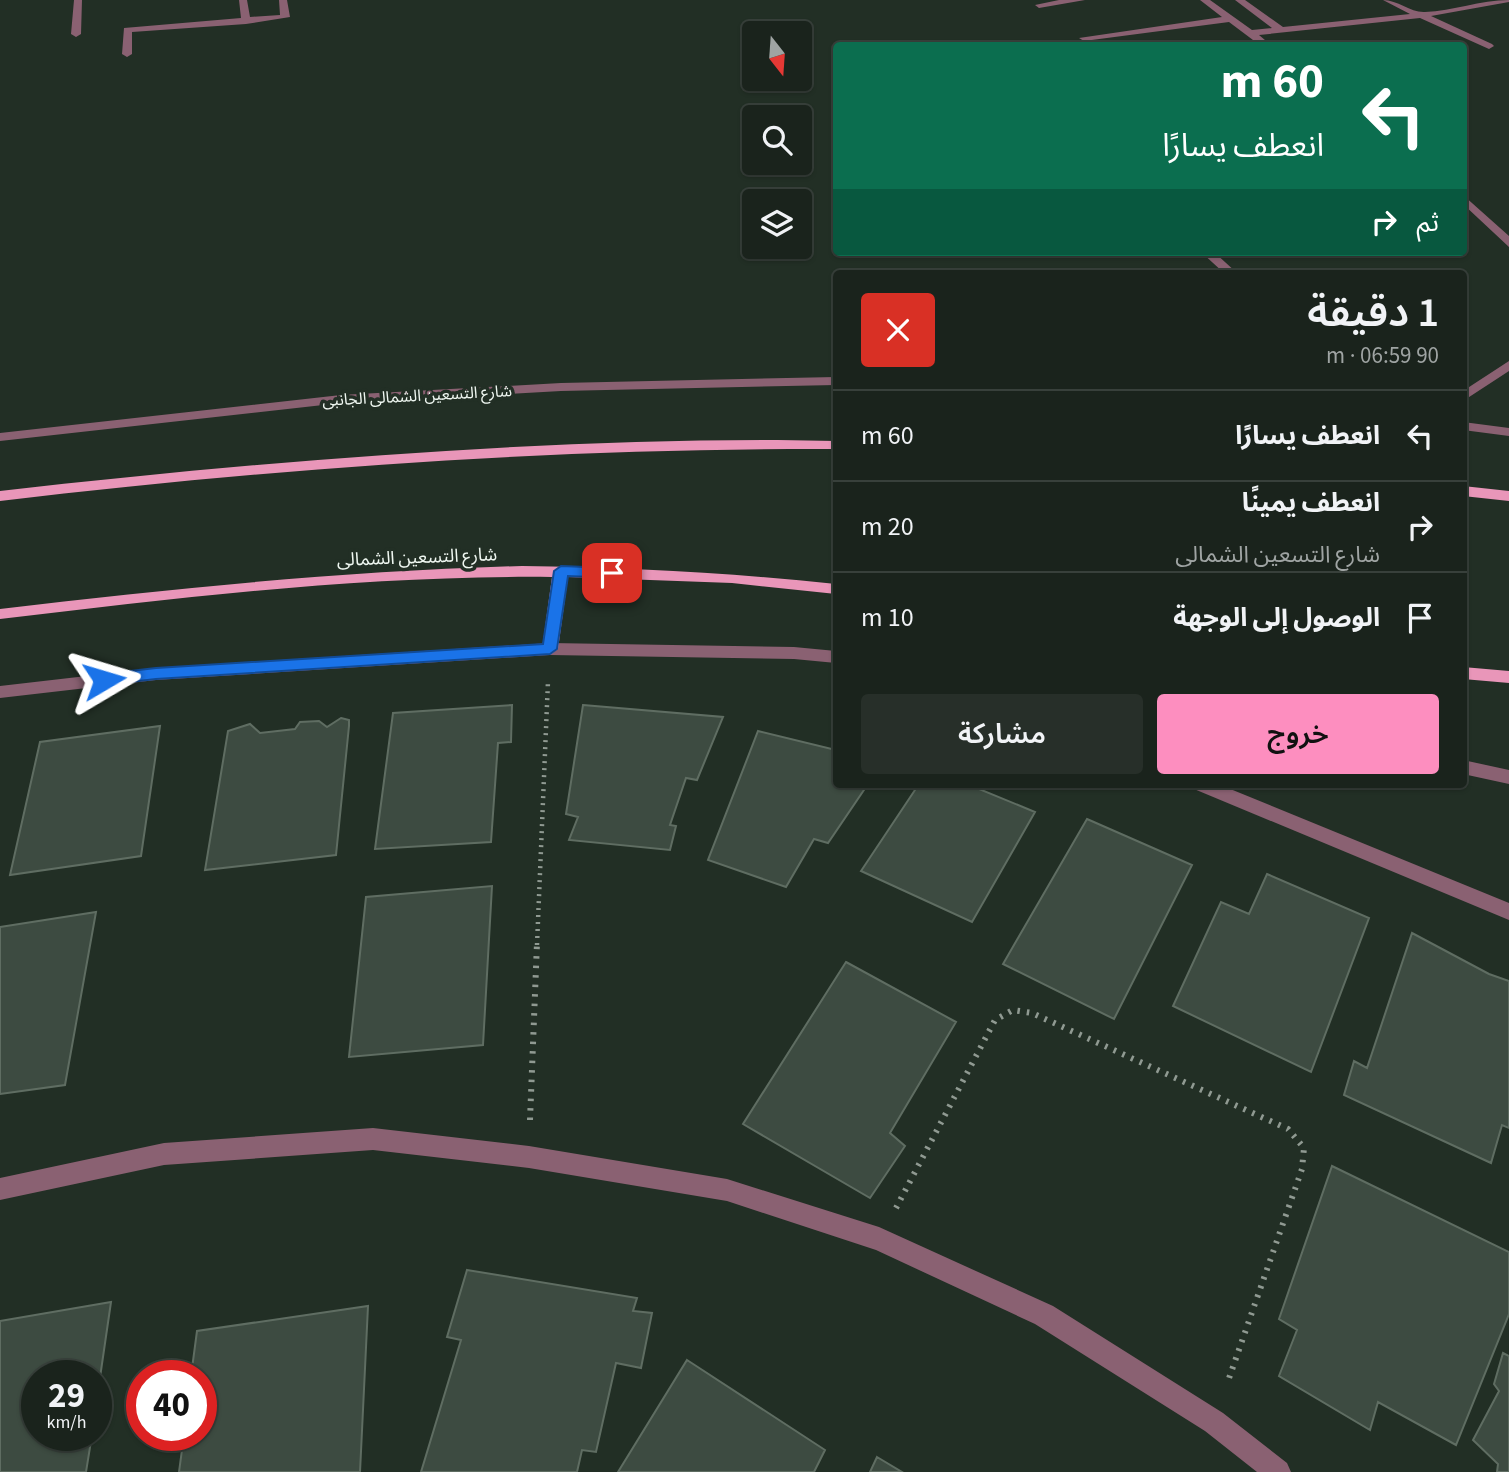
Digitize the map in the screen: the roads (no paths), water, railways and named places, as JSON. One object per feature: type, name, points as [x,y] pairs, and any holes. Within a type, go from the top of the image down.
[{"type":"main road","points":[[0,496],[182,475],[457,452],[775,442],[833,445]]},
{"type":"main road","points":[[1467,491],[1509,496]]},
{"type":"main road","points":[[550,649],[561,571]]},
{"type":"main road","name":"شارع التسعين الشمالى","points":[[0,614],[194,590],[391,575],[561,571],[765,579],[833,589]]},
{"type":"main road","points":[[1467,673],[1509,677]]},
{"type":"street","points":[[76,34],[78,0]]},
{"type":"street","points":[[243,0],[246,20]]},
{"type":"street","points":[[127,54],[127,30],[285,16],[283,0]]},
{"type":"street","points":[[1039,5],[1081,0]]},
{"type":"street","points":[[1204,0],[1262,42]]},
{"type":"street","points":[[1239,0],[1280,29]]},
{"type":"street","points":[[1387,0],[1489,46]]},
{"type":"street","points":[[1250,33],[1423,15],[1507,0]]},
{"type":"street","points":[[1084,38],[1231,19]]},
{"type":"street","points":[[1467,202],[1509,243]]},
{"type":"street","points":[[1212,256],[1228,270]]},
{"type":"street","points":[[1467,394],[1509,365]]},
{"type":"street","name":"شارع التسعين الشمالى الجانبى","points":[[0,437],[341,399],[561,387],[833,381]]},
{"type":"street","points":[[1467,427],[1509,432]]},
{"type":"street","points":[[0,692],[156,674],[550,649],[794,653],[833,657]]},
{"type":"street","points":[[1467,768],[1509,777]]},
{"type":"street","points":[[1210,788],[1509,912]]},
{"type":"street","points":[[0,1189],[164,1154],[373,1139],[529,1157],[727,1190],[879,1239],[1044,1315],[1214,1422],[1278,1472]]}]
